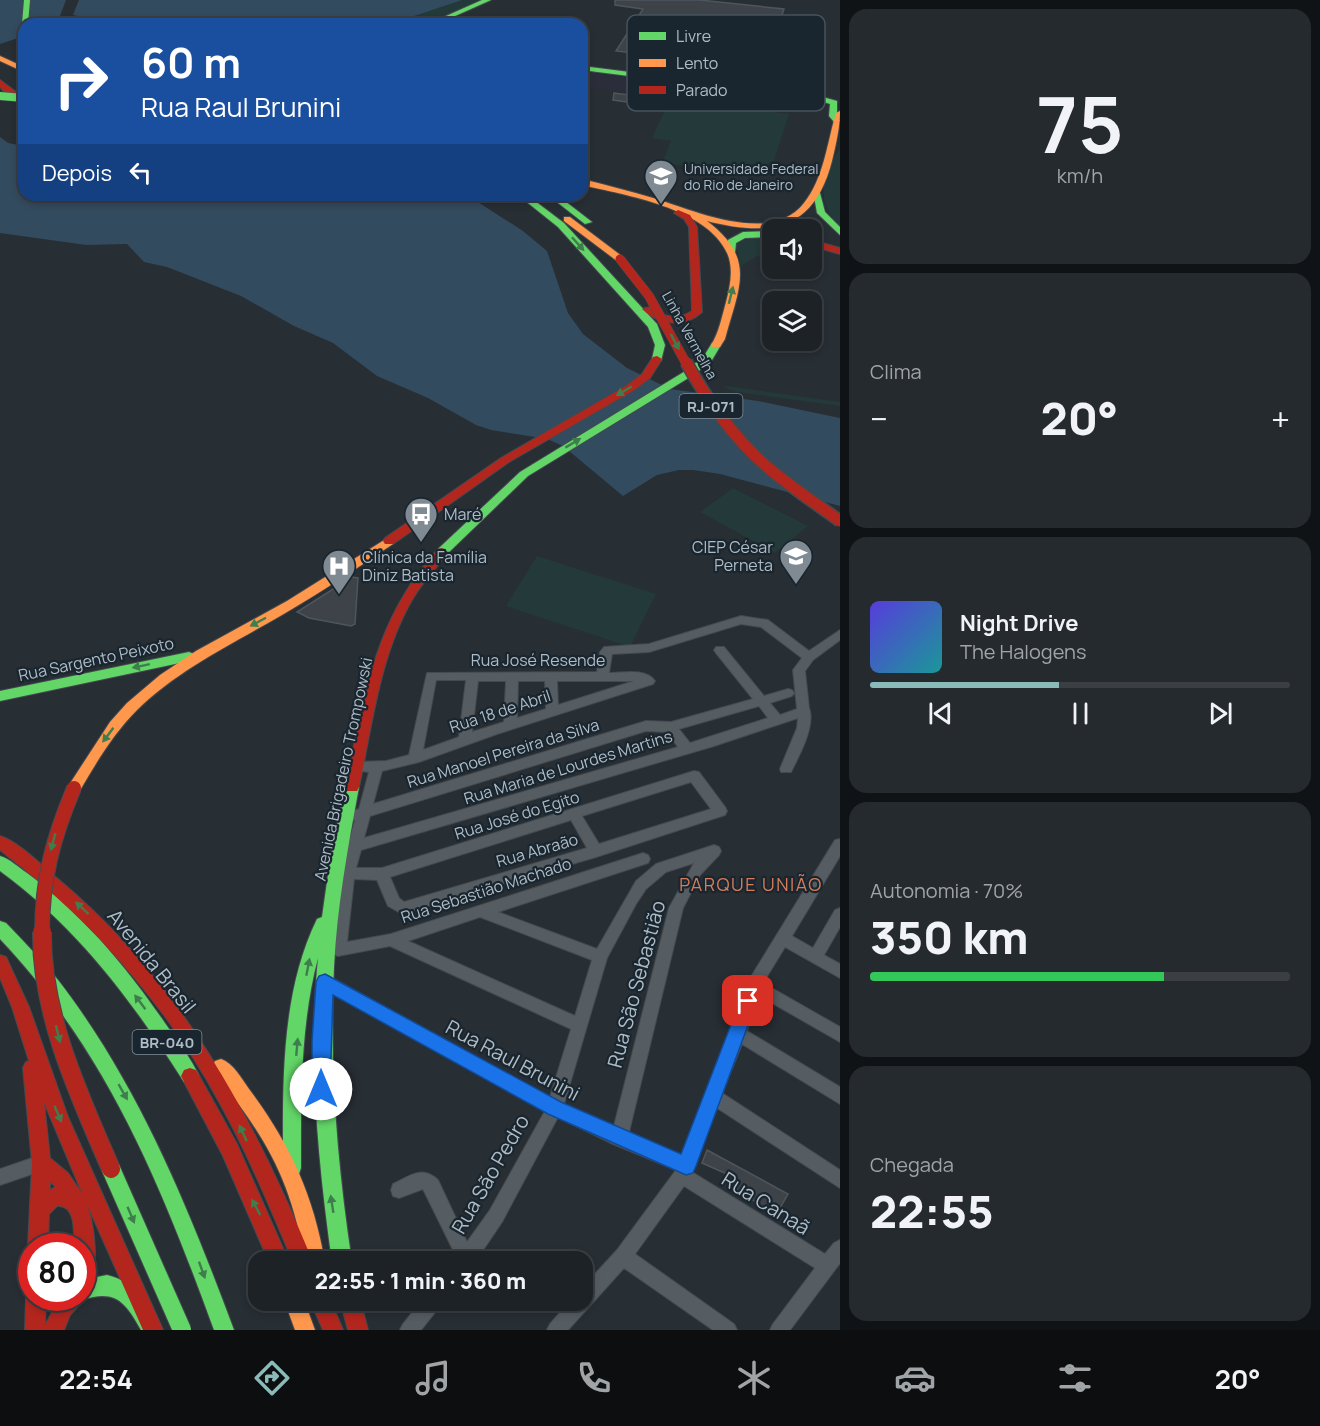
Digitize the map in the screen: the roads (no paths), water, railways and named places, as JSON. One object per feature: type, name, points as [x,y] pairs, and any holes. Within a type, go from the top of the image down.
[{"type":"main road","points":[[26,18],[27,0]]},
{"type":"main road","points":[[36,0],[36,18]]},
{"type":"main road","points":[[446,18],[488,0]]},
{"type":"main road","points":[[0,58],[18,67]]},
{"type":"main road","points":[[0,67],[18,74]]},
{"type":"main road","points":[[588,67],[627,72]]},
{"type":"main road","points":[[588,67],[627,72]]},
{"type":"main road","points":[[0,82],[6,90],[18,95]]},
{"type":"main road","points":[[0,88],[18,95]]},
{"type":"main road","points":[[825,95],[834,95],[840,91]]},
{"type":"main road","points":[[0,96],[18,97]]},
{"type":"main road","points":[[588,184],[652,200],[726,224],[759,226],[779,222],[802,212],[816,194],[835,148],[839,118],[833,116],[834,103],[825,100]]},
{"type":"main road","points":[[816,194],[821,213],[840,232]]},
{"type":"main road","points":[[608,276],[636,297],[655,316],[666,321],[688,319],[697,312],[692,224],[682,215],[652,200]]},
{"type":"main road","points":[[182,1330],[77,1091],[62,1051],[46,985],[41,938],[44,890],[56,833],[74,788],[93,754],[132,706],[158,682],[198,655],[288,605],[362,559],[530,444],[642,380],[655,366],[660,348],[659,338],[652,326],[561,225],[530,201]]},
{"type":"main road","name":"Linha Vermelha","points":[[541,201],[653,278]]},
{"type":"main road","name":"Linha Vermelha","points":[[556,201],[578,215]]},
{"type":"main road","name":"Linha Vermelha","points":[[560,201],[619,244],[707,400],[727,426],[765,465],[840,521]]},
{"type":"main road","points":[[587,201],[592,217],[619,244]]},
{"type":"main road","points":[[680,209],[702,220],[732,251]]},
{"type":"main road","points":[[696,268],[700,243],[706,237],[717,233],[750,230],[762,232]]},
{"type":"main road","points":[[732,251],[731,242],[738,237],[762,235]]},
{"type":"main road","points":[[822,246],[840,251]]},
{"type":"main road","name":"Avenida Brigadeiro Trompowski","points":[[340,1251],[331,1203],[323,1124],[321,1041],[325,982],[332,953],[329,913],[339,851],[372,699],[394,625],[417,579],[429,564],[524,474],[675,382],[708,358],[720,339],[736,275],[732,251]]},
{"type":"main road","name":"Linha Vermelha","points":[[671,305],[706,375],[742,424],[778,461],[840,508]]},
{"type":"main road","points":[[362,559],[387,550],[469,496],[481,495],[485,502],[466,529]]},
{"type":"main road","name":"Rua Sargento Peixoto","points":[[0,696],[198,655]]},
{"type":"main road","name":"Avenida Brasil","points":[[0,842],[83,908],[111,938],[186,1033],[223,1090],[298,1251]]},
{"type":"main road","name":"Avenida Brasil","points":[[0,862],[63,915],[121,977],[151,1017],[207,1104],[261,1217],[275,1251]]},
{"type":"main road","points":[[313,1251],[292,1168],[292,1091],[299,1025],[311,952],[329,913]]},
{"type":"main road","points":[[0,928],[57,991],[108,1067],[132,1108],[189,1235],[224,1330]]},
{"type":"main road","points":[[0,962],[7,985],[29,1030],[42,1074],[58,1115],[153,1330]]},
{"type":"main road","points":[[29,1030],[41,1163],[38,1233]]},
{"type":"main road","points":[[186,1033],[213,1058],[235,1084],[292,1168]]},
{"type":"main road","points":[[41,1163],[64,1181],[79,1204],[83,1215],[83,1233]]},
{"type":"main road","points":[[39,1212],[45,1202],[58,1195],[69,1196],[79,1204]]},
{"type":"main road","points":[[96,1284],[114,1285],[131,1295],[153,1330]]},
{"type":"main road","points":[[35,1330],[36,1311]]},
{"type":"main road","points":[[54,1330],[56,1321],[63,1311]]},
{"type":"main road","points":[[298,1311],[305,1330]]},
{"type":"main road","points":[[319,1311],[320,1330]]},
{"type":"main road","points":[[324,1311],[333,1330]]},
{"type":"main road","points":[[353,1311],[358,1330]]},
{"type":"street","points":[[603,676],[608,650],[649,648],[741,620],[764,623],[809,657]]},
{"type":"street","points":[[786,769],[803,728],[805,711],[800,670],[809,657],[840,634]]},
{"type":"street","points":[[720,650],[776,719]]},
{"type":"street","name":"Rua José Resende","points":[[416,758],[431,676],[645,676]]},
{"type":"street","points":[[465,739],[474,676]]},
{"type":"street","points":[[510,725],[512,676]]},
{"type":"street","points":[[551,676],[552,711]]},
{"type":"street","name":"Rua 18 de Abril","points":[[357,767],[376,769],[416,758],[465,739],[649,681],[645,676]]},
{"type":"street","name":"Rua Manoel Pereira da Silva","points":[[346,818],[646,726],[671,727],[788,693]]},
{"type":"street","name":"Rua Maria de Lourdes Martins","points":[[339,851],[687,749],[805,711]]},
{"type":"street","points":[[671,727],[687,749]]},
{"type":"street","points":[[332,953],[348,873],[376,769]]},
{"type":"street","name":"Rua Abraão","points":[[382,874],[393,902],[402,908],[596,851],[720,811],[694,776]]},
{"type":"street","name":"Rua José do Egito","points":[[348,873],[382,874],[694,776]]},
{"type":"street","points":[[574,814],[596,851]]},
{"type":"street","points":[[564,1327],[623,1256],[684,1170],[738,1034],[754,985],[840,844]]},
{"type":"street","name":"Rua São Pedro","points":[[471,1251],[496,1216],[555,1108],[600,957],[631,900],[646,881],[669,865],[714,851]]},
{"type":"street","name":"Rua São Sebastião","points":[[619,1138],[676,908],[697,868],[714,851]]},
{"type":"street","name":"Rua Sebastião Machado","points":[[332,953],[391,940],[643,859]]},
{"type":"street","points":[[480,911],[600,957]]},
{"type":"street","points":[[815,957],[840,914]]},
{"type":"street","points":[[782,937],[840,972]]},
{"type":"street","points":[[391,940],[579,1025]]},
{"type":"street","name":"Rua Raul Brunini","points":[[325,982],[555,1108],[684,1170]]},
{"type":"street","points":[[754,985],[840,1035]]},
{"type":"street","points":[[738,1034],[840,1096]]},
{"type":"street","points":[[713,1096],[840,1180]]},
{"type":"street","points":[[0,1178],[41,1163]]},
{"type":"street","name":"Rua Canaã","points":[[684,1170],[828,1266]]},
{"type":"street","points":[[399,1190],[417,1181],[426,1180],[432,1186],[461,1251]]},
{"type":"street","points":[[779,1330],[840,1249]]},
{"type":"street","points":[[623,1256],[729,1330]]},
{"type":"street","points":[[409,1330],[425,1311]]},
{"type":"place","name":"Universidade Federal do Rio de Janeiro","points":[[661,205]]},
{"type":"place","name":"Maré","points":[[421,543]]},
{"type":"place","name":"CIEP César Perneta","points":[[796,585]]},
{"type":"place","name":"Clínica da Família Diniz Batista","points":[[339,595]]},
{"type":"district","name":"PARQUE UNIÃO","points":[[751,884]]}]
